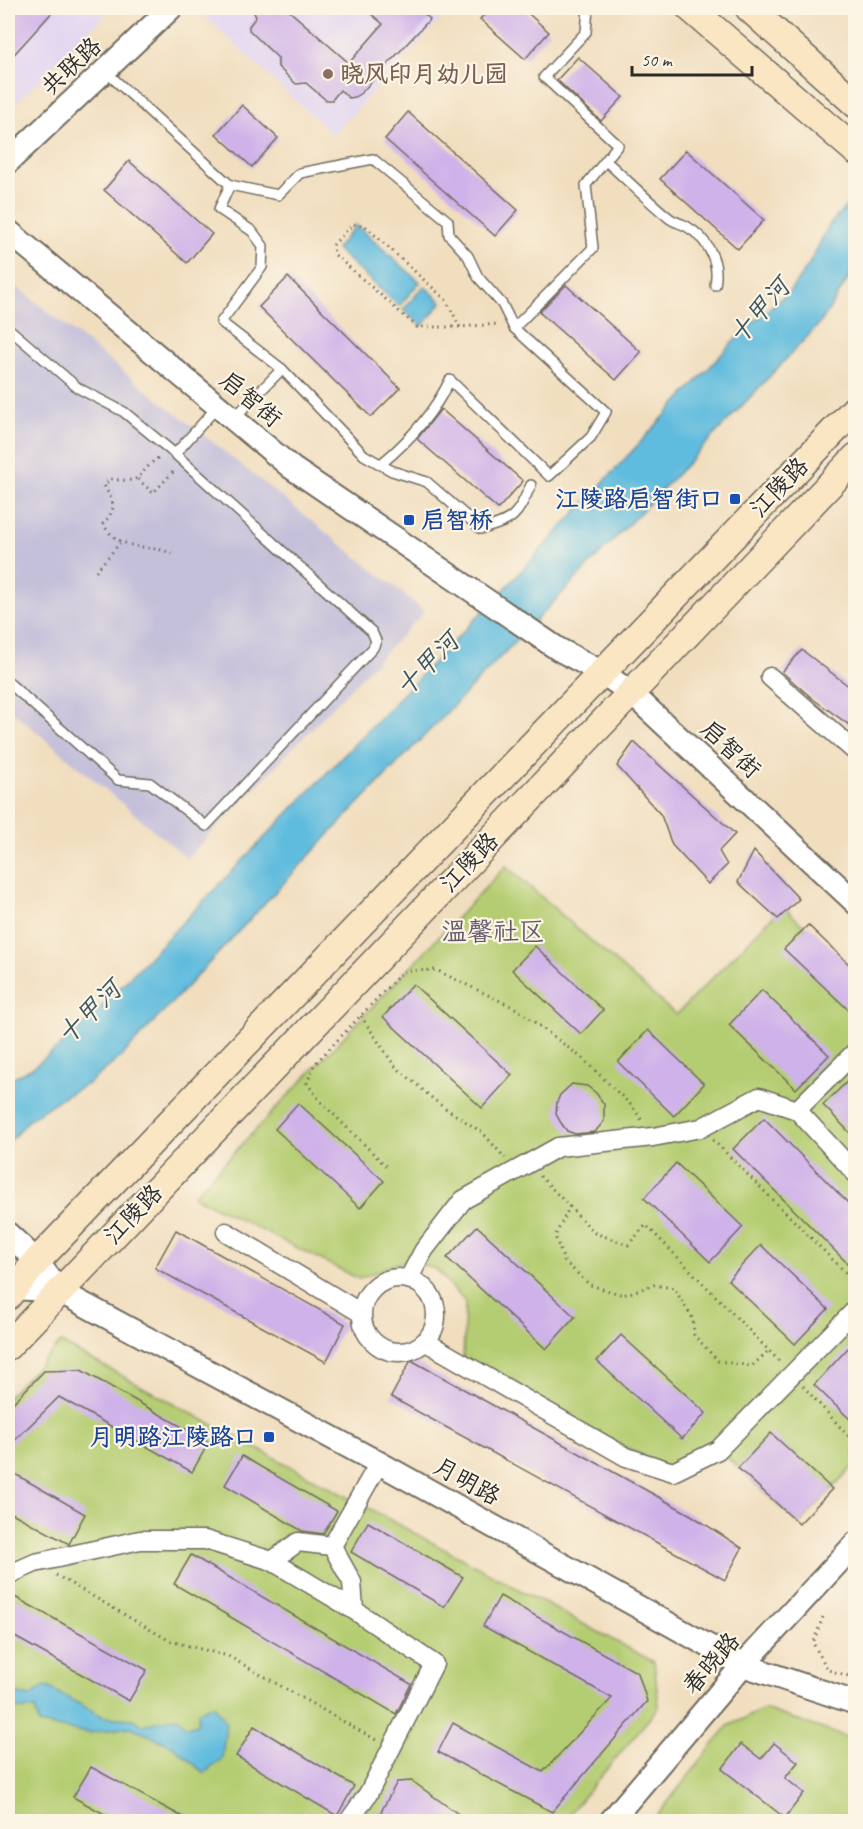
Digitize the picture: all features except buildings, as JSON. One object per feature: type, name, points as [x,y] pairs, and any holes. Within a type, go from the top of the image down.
[{"type":"main road","points":[[690,8],[855,151]]},
{"type":"main road","points":[[749,8],[846,96]]},
{"type":"main road","name":"江陵路","points":[[10,1289],[855,408]]},
{"type":"main road","name":"江陵路","points":[[8,1346],[855,457]]},
{"type":"street","name":"共联路","points":[[8,162],[171,8]]},
{"type":"street","name":"启智街","points":[[8,231],[292,468],[558,649],[601,672],[630,692],[855,903]]},
{"type":"street","points":[[770,677],[855,752]]},
{"type":"street","points":[[797,1110],[855,1051]]},
{"type":"street","points":[[409,1278],[424,1250],[463,1200],[558,1147],[652,1137],[701,1128],[759,1097],[797,1110],[855,1174]]},
{"type":"street","points":[[226,1232],[361,1313]]},
{"type":"street","name":"月明路","points":[[8,1234],[37,1261],[59,1291],[379,1463],[743,1665],[855,1703]]},
{"type":"street","points":[[398,1277],[409,1278],[428,1290],[434,1300],[436,1322],[426,1342],[415,1349],[403,1352],[390,1351],[378,1346],[369,1337],[363,1326],[361,1313],[363,1302],[376,1284],[398,1277]]},
{"type":"street","name":"月明路","points":[[10,1289],[59,1291]]},
{"type":"street","points":[[426,1342],[626,1457],[673,1472],[718,1450],[793,1374],[852,1320]]},
{"type":"street","points":[[332,1546],[379,1463]]},
{"type":"street","points":[[8,1575],[35,1563],[140,1540],[204,1540],[272,1561],[354,1611],[434,1664],[368,1794],[348,1821]]},
{"type":"street","points":[[272,1561],[298,1542],[332,1546]]},
{"type":"street","name":"春晓路","points":[[610,1821],[743,1665],[855,1543]]},
{"type":"street","points":[[332,1546],[352,1582],[354,1611]]},
{"type":"lane","points":[[513,325],[593,248],[586,185],[618,145],[544,77],[586,32],[588,8]]},
{"type":"lane","points":[[105,71],[230,185],[278,195],[300,173],[373,159],[447,221],[449,235],[468,256],[478,277],[502,304],[513,325],[606,412],[591,437],[549,476],[450,380],[428,415],[398,450],[381,464]]},
{"type":"lane","points":[[606,160],[672,220],[687,227],[702,239],[712,252],[718,272],[715,285]]},
{"type":"lane","points":[[230,185],[219,209],[252,231],[262,246],[262,267],[221,322],[282,369],[364,455],[392,471],[427,482],[481,529],[500,525],[514,518],[531,485]]},
{"type":"lane","points":[[8,328],[78,388],[124,412],[176,454],[372,632],[376,641],[374,648],[206,826],[150,783],[118,780],[8,682]]},
{"type":"lane","points":[[176,454],[225,412],[282,369]]},
{"type":"path","points":[[460,327],[446,300],[365,226],[353,224],[333,245],[334,254],[417,327],[460,327],[513,325]]},
{"type":"path","points":[[138,479],[153,493],[174,471],[158,457],[138,479],[131,482],[110,478],[104,485],[114,504],[113,513],[103,524],[120,542],[133,547],[163,550],[174,554]]},
{"type":"path","points":[[96,571],[120,542]]},
{"type":"path","points":[[386,1166],[320,1101],[307,1083],[314,1065],[403,971],[436,970],[517,1009],[582,1058],[632,1106],[652,1137]]},
{"type":"path","points":[[361,1016],[394,1065],[439,1104],[483,1133],[570,1206],[595,1233],[628,1245],[646,1225],[768,1352],[793,1374],[850,1438]]},
{"type":"path","points":[[701,1128],[855,1283]]},
{"type":"path","points":[[570,1206],[555,1236],[564,1261],[590,1286],[623,1295],[654,1285],[674,1288],[693,1319],[694,1335],[718,1361],[752,1366],[768,1352]]},
{"type":"path","points":[[35,1563],[170,1641],[228,1656],[391,1749]]},
{"type":"path","points":[[824,1617],[813,1643],[828,1670],[855,1678]]},
{"type":"shaded area","points":[[8,8],[112,8],[8,111]]},
{"type":"shaded area","name":"晓风印月幼儿园","points":[[207,8],[451,8],[333,135],[201,13]]},
{"type":"shaded area","points":[[8,280],[425,611],[187,858],[8,708]]},
{"type":"green space","points":[[506,866],[676,1015],[783,906],[855,976],[855,1464],[799,1524],[719,1450],[673,1472],[463,1363],[465,1302],[436,1269],[405,1260],[359,1279],[193,1196]]},
{"type":"green space","points":[[61,1343],[654,1662],[659,1707],[563,1821],[8,1822],[8,1396]]},
{"type":"green space","points":[[764,1709],[855,1740],[855,1821],[652,1822],[728,1726]]},
{"type":"water","points":[[855,197],[855,268],[821,322],[339,824],[121,1057],[89,1083],[30,1119],[8,1143],[8,1080],[32,1068],[75,1034],[513,580],[744,330],[790,291],[808,266],[829,225]]},
{"type":"water","points":[[356,225],[420,282],[399,306],[336,249]]},
{"type":"water","points":[[424,286],[442,302],[422,326],[403,310]]},
{"type":"water","points":[[8,1685],[16,1693],[30,1697],[45,1686],[104,1717],[134,1719],[142,1725],[178,1717],[186,1727],[197,1724],[199,1711],[214,1705],[226,1722],[222,1759],[204,1773],[173,1746],[130,1727],[89,1733],[39,1724],[35,1709],[13,1709],[8,1717]]},
{"type":"place","name":"晓风印月幼儿园","points":[[328,74]]},
{"type":"place","name":"江陵路启智街口","points":[[735,499]]},
{"type":"place","name":"启智桥","points":[[409,520]]},
{"type":"place","name":"月明路江陵路口","points":[[269,1437]]},
{"type":"district","name":"温馨社区","points":[[493,931]]},
{"type":"water label","name":"十甲河","points":[[759,311]]},
{"type":"water label","name":"十甲河","points":[[427,664]]},
{"type":"water label","name":"十甲河","points":[[89,1012]]}]
